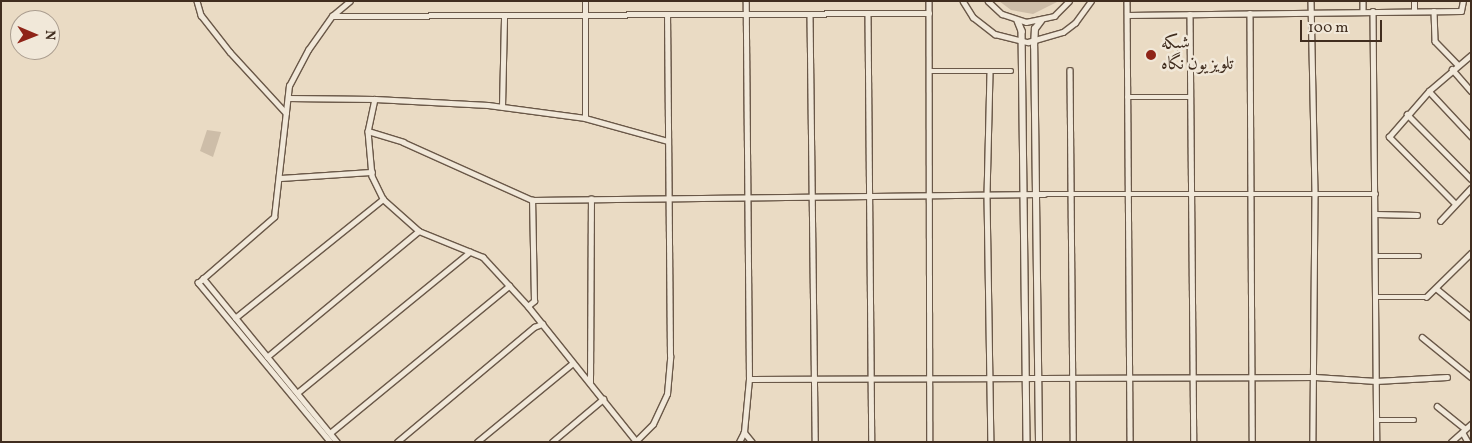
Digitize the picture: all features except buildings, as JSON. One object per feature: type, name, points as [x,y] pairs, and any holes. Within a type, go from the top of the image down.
[{"type":"street","points":[[197,1],[201,14],[230,52],[286,113]]},
{"type":"street","points":[[330,442],[198,283],[274,217],[289,86],[308,50],[332,16],[350,1]]},
{"type":"street","points":[[585,1],[585,118]]},
{"type":"street","points":[[739,442],[744,432],[749,380],[746,1]]},
{"type":"street","points":[[928,1],[930,442]]},
{"type":"street","points":[[963,1],[983,27],[1002,37],[1022,42],[1034,42],[1063,32],[1075,23],[1091,1]]},
{"type":"street","points":[[988,1],[1002,14],[1018,21],[1041,21],[1054,16],[1069,1]]},
{"type":"street","points":[[1127,1],[1130,442]]},
{"type":"street","points":[[1311,1],[1315,195],[1313,442]]},
{"type":"street","points":[[1363,1],[1363,12]]},
{"type":"street","points":[[1414,1],[1414,11]]},
{"type":"street","points":[[1127,15],[1461,11],[1463,1]]},
{"type":"street","points":[[1434,10],[1434,41],[1458,65]]},
{"type":"street","points":[[1373,11],[1377,442]]},
{"type":"street","points":[[332,16],[504,17],[929,13]]},
{"type":"street","points":[[1250,13],[1252,442]]},
{"type":"street","points":[[810,14],[815,442]]},
{"type":"street","points":[[868,14],[872,442]]},
{"type":"street","points":[[1190,14],[1194,442]]},
{"type":"street","points":[[375,99],[368,131],[372,172],[383,199],[419,231],[483,257],[528,306],[636,442],[653,424],[667,394],[668,15]]},
{"type":"street","points":[[502,107],[504,17]]},
{"type":"street","points":[[1018,21],[1022,42],[1027,442]]},
{"type":"street","points":[[1039,442],[1034,42],[1035,30],[1041,21]]},
{"type":"street","points":[[1455,204],[1391,140],[1390,134],[1429,91],[1471,54]]},
{"type":"street","points":[[1452,69],[1471,91]]},
{"type":"street","points":[[928,71],[990,72],[1010,70]]},
{"type":"street","points":[[1070,70],[1070,194],[1074,378],[1073,442]]},
{"type":"street","points":[[990,72],[987,195],[991,442]]},
{"type":"street","points":[[1429,91],[1471,136]]},
{"type":"street","points":[[1127,97],[1190,97]]},
{"type":"street","points":[[288,98],[375,99],[502,107],[585,118],[668,141]]},
{"type":"street","points":[[1407,114],[1471,179]]},
{"type":"street","points":[[368,131],[403,142],[532,200],[669,199],[749,196],[1376,194]]},
{"type":"street","points":[[279,178],[372,172]]},
{"type":"street","points":[[1440,221],[1471,188]]},
{"type":"street","points":[[235,318],[383,199]]},
{"type":"street","points":[[590,384],[591,199]]},
{"type":"street","points":[[528,306],[534,301],[532,200]]},
{"type":"street","points":[[1376,214],[1417,215]]},
{"type":"street","points":[[267,357],[419,231]]},
{"type":"street","points":[[297,394],[470,252]]},
{"type":"street","points":[[1376,297],[1426,297],[1437,289],[1471,253]]},
{"type":"street","points":[[1376,256],[1419,256]]},
{"type":"street","points":[[203,278],[337,442]]},
{"type":"street","points":[[330,433],[509,286]]},
{"type":"street","points":[[1437,289],[1471,317]]},
{"type":"street","points":[[397,442],[534,327],[542,324]]},
{"type":"street","points":[[1422,337],[1471,377]]},
{"type":"street","points":[[477,442],[574,363]]},
{"type":"street","points":[[749,380],[1315,377],[1376,381],[1447,376]]},
{"type":"street","points":[[552,442],[603,399]]},
{"type":"street","points":[[1437,406],[1464,431],[1468,442]]},
{"type":"street","points":[[1377,420],[1414,420]]},
{"type":"street","points":[[1451,442],[1471,424]]},
{"type":"street","points":[[744,432],[752,442]]},
{"type":"shaded area","points":[[999,1],[1059,1],[1033,14],[1011,10]]},
{"type":"shaded area","points":[[207,130],[221,132],[213,157],[200,151]]},
{"type":"place","name":"شبکه تلویزیون نگاه","points":[[1151,55]]}]
